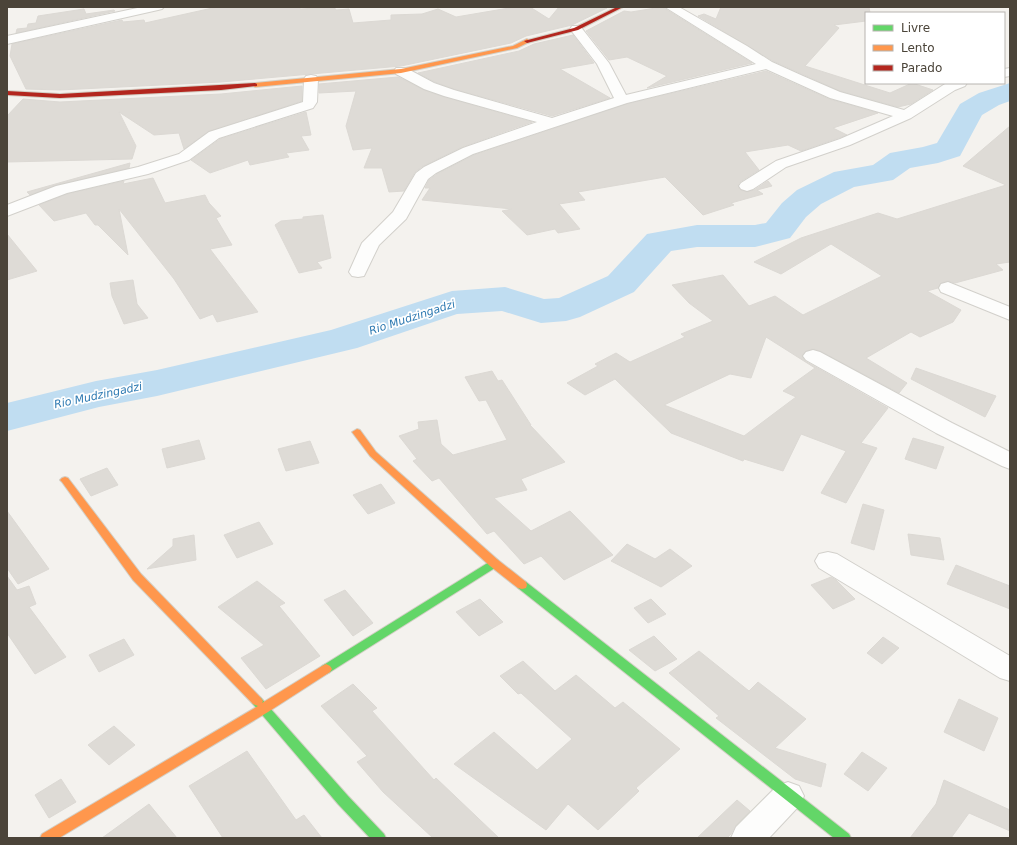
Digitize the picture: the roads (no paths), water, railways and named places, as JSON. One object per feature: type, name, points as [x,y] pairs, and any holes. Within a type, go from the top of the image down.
[{"type":"street","points":[[7,48],[12,39],[158,7]]},
{"type":"street","points":[[7,93],[60,96],[222,88],[401,71],[504,51],[530,40],[576,29],[621,7]]},
{"type":"street","points":[[671,7],[743,49],[767,65],[835,95],[906,114]]},
{"type":"street","points":[[576,29],[603,63],[622,100]]},
{"type":"street","points":[[358,272],[371,243],[400,215],[422,176],[430,170],[468,151],[622,100],[767,65]]},
{"type":"street","points":[[401,71],[429,86],[449,93],[552,122]]},
{"type":"street","points":[[7,211],[62,189],[142,171],[184,157],[214,136],[227,130],[308,104],[310,102],[311,79]]},
{"type":"street","points":[[747,186],[781,164],[845,142],[906,114],[958,84]]},
{"type":"street","points":[[948,288],[1010,314]]},
{"type":"street","points":[[813,356],[944,428],[1010,461]]},
{"type":"street","points":[[357,432],[373,454],[494,563],[788,796],[844,838]]},
{"type":"street","points":[[65,480],[137,577],[264,708],[343,800],[380,838]]},
{"type":"street","points":[[828,561],[1010,670]]},
{"type":"street","points":[[46,838],[264,708],[494,563]]},
{"type":"street","points":[[747,838],[788,796]]},
{"type":"waterway","name":"Rio Mudzingadzi","points":[[7,417],[96,394],[157,383],[343,339],[452,303],[505,299],[541,311],[566,309],[621,284],[660,242],[697,236],[755,236],[778,231],[794,210],[809,197],[845,179],[882,173],[901,160],[927,156],[949,149],[970,110],[989,99],[1010,91]]}]
